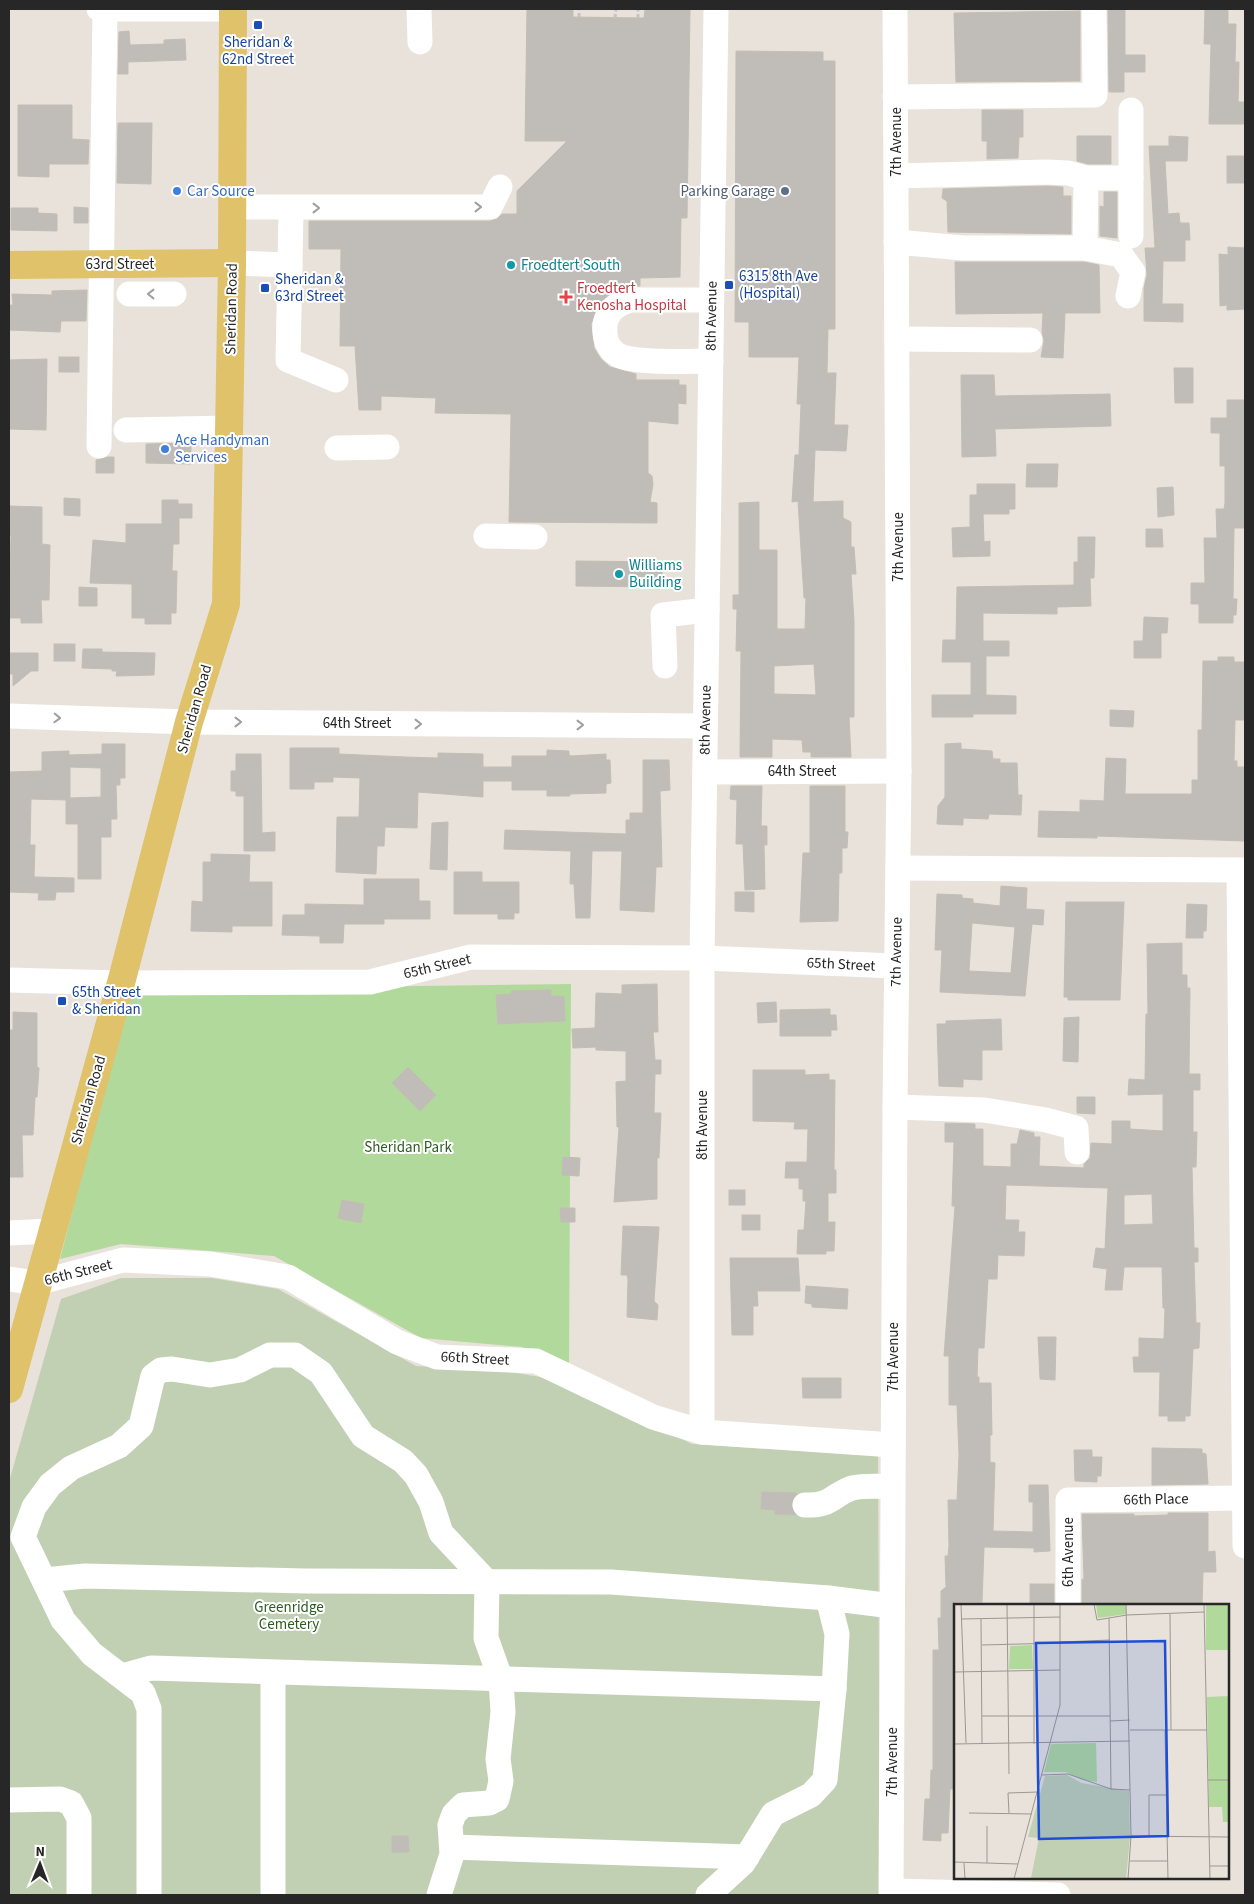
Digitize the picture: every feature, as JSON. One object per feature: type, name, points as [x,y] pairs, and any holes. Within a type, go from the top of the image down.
[{"type":"main road","name":"Sheridan Road","points":[[9,1389],[121,983],[189,722],[226,604],[232,263],[233,9]]},
{"type":"main road","name":"63rd Street","points":[[9,265],[232,263]]},
{"type":"street","points":[[99,9],[233,9]]},
{"type":"street","points":[[99,446],[105,9]]},
{"type":"street","points":[[419,9],[420,42]]},
{"type":"street","name":"8th Avenue","points":[[702,1432],[702,958],[716,9]]},
{"type":"street","name":"7th Avenue","points":[[892,1893],[892,1445],[896,966],[900,771],[895,9]]},
{"type":"street","points":[[896,96],[1095,95],[1094,9]]},
{"type":"street","points":[[1131,110],[1131,236]]},
{"type":"street","points":[[896,176],[1047,172],[1068,173],[1086,178],[1131,178]]},
{"type":"street","points":[[1085,248],[1086,178]]},
{"type":"street","points":[[232,207],[490,207],[489,188]]},
{"type":"street","points":[[291,208],[288,360],[336,380]]},
{"type":"street","points":[[896,242],[963,248],[1085,248],[1121,255],[1133,272],[1128,296]]},
{"type":"street","points":[[232,263],[290,264]]},
{"type":"street","points":[[129,294],[174,294]]},
{"type":"street","points":[[711,300],[631,300],[621,303],[611,310],[606,320],[604,331],[607,344],[617,355],[632,359],[711,361]]},
{"type":"street","points":[[897,339],[1030,340]]},
{"type":"street","points":[[126,430],[229,428]]},
{"type":"street","points":[[337,448],[387,447]]},
{"type":"street","points":[[486,536],[535,537]]},
{"type":"street","points":[[665,666],[663,615],[707,610]]},
{"type":"street","name":"64th Street","points":[[9,716],[189,722],[705,726]]},
{"type":"street","name":"64th Street","points":[[705,772],[900,771]]},
{"type":"street","points":[[898,868],[1242,870],[1245,1546]]},
{"type":"street","name":"65th Street","points":[[9,980],[121,983],[370,982],[470,956],[702,958],[896,966]]},
{"type":"street","points":[[895,1107],[984,1110],[1046,1120],[1076,1128],[1077,1152]]},
{"type":"street","points":[[9,1233],[52,1231]]},
{"type":"street","name":"66th Street","points":[[37,1282],[123,1260],[210,1264],[288,1277],[397,1342],[437,1357],[536,1361],[653,1417],[702,1432],[892,1445]]},
{"type":"street","points":[[9,1279],[37,1282]]},
{"type":"street","points":[[149,1895],[149,1709],[143,1692],[92,1654],[63,1620],[44,1580],[16,1535],[50,1485],[71,1468],[119,1446],[141,1426],[149,1387],[153,1376],[161,1370],[172,1369],[210,1375],[240,1370],[270,1355],[295,1355],[320,1373],[363,1436],[403,1461],[416,1475],[431,1502],[441,1533],[488,1582],[486,1638],[500,1680],[503,1712],[499,1742],[501,1781],[497,1799],[489,1803],[462,1805],[454,1814],[450,1825],[452,1854],[439,1895]]},
{"type":"street","points":[[805,1505],[819,1506],[851,1489],[892,1486]]},
{"type":"street","name":"66th Place","points":[[1068,1500],[1245,1498]]},
{"type":"street","name":"6th Avenue","points":[[1068,1500],[1068,1604]]},
{"type":"street","points":[[44,1580],[85,1576],[611,1582],[828,1598],[892,1606]]},
{"type":"street","points":[[708,1895],[743,1863],[773,1814],[811,1795],[825,1780],[834,1689],[837,1634],[828,1598]]},
{"type":"street","points":[[122,1676],[151,1668],[834,1689]]},
{"type":"street","points":[[273,1673],[273,1895]]},
{"type":"street","points":[[9,1800],[60,1799],[71,1803],[79,1818],[79,1895]]},
{"type":"street","points":[[452,1847],[747,1857]]},
{"type":"street","points":[[1068,1879],[1068,1895]]},
{"type":"street","points":[[892,1893],[1058,1895]]},
{"type":"path","points":[[579,9],[579,17]]},
{"type":"path","points":[[615,18],[616,9]]},
{"type":"path","points":[[638,9],[638,18]]},
{"type":"green space","name":"Sheridan Park","points":[[571,984],[569,1364],[522,1347],[421,1338],[274,1256],[121,1244],[60,1259],[130,990]]},
{"type":"green space","name":"Greenridge Cemetery","points":[[121,1278],[212,1278],[278,1289],[416,1366],[498,1370],[559,1380],[692,1444],[878,1456],[880,1895],[9,1895],[9,1482],[61,1299]]},
{"type":"building","name":"Froedtert South","points":[[527,9],[573,9],[573,17],[644,18],[645,10],[690,10],[687,218],[681,218],[680,277],[640,278],[640,286],[627,286],[615,290],[599,303],[591,324],[594,348],[601,359],[610,367],[636,374],[636,380],[679,380],[679,385],[686,385],[686,404],[678,403],[678,424],[648,421],[648,473],[652,476],[653,484],[650,502],[657,503],[657,523],[509,522],[511,414],[435,413],[436,398],[381,396],[381,410],[359,410],[355,346],[340,346],[341,249],[309,249],[309,221],[490,221],[497,219],[502,214],[517,214],[517,191],[567,141],[525,141]]},
{"type":"building","points":[[1108,9],[1125,9],[1125,55],[1145,55],[1145,72],[1124,72],[1124,92],[1109,92]]},
{"type":"building","points":[[1205,9],[1228,9],[1228,24],[1236,24],[1235,62],[1239,62],[1238,102],[1245,102],[1245,124],[1209,124],[1211,44],[1204,44]]},
{"type":"building","points":[[1080,11],[1080,81],[956,82],[954,13]]},
{"type":"building","points":[[129,31],[130,45],[164,44],[164,40],[185,39],[186,60],[128,62],[128,74],[118,74],[119,32]]},
{"type":"building","points":[[736,51],[823,52],[823,61],[835,61],[835,329],[828,329],[827,373],[836,373],[834,425],[848,425],[846,451],[815,450],[813,502],[843,501],[843,518],[851,522],[851,547],[854,547],[856,574],[851,574],[854,621],[854,717],[849,717],[851,757],[811,757],[811,752],[803,752],[802,740],[772,739],[772,757],[740,757],[741,651],[736,651],[737,609],[733,609],[733,595],[739,595],[739,503],[759,502],[759,550],[777,550],[777,629],[805,629],[806,598],[804,598],[798,501],[792,502],[795,455],[799,455],[801,404],[797,404],[799,357],[749,357],[749,322],[735,322]],"holes":[[[814,664],[816,695],[774,694],[774,666]]]},
{"type":"building","points":[[18,105],[72,105],[72,139],[89,140],[88,164],[49,164],[49,177],[18,176]]},
{"type":"building","points":[[982,110],[1023,110],[1023,137],[1019,137],[1018,158],[987,159],[987,141],[982,141]]},
{"type":"building","points":[[118,123],[152,123],[151,184],[117,183]]},
{"type":"building","points":[[1077,136],[1111,136],[1111,164],[1088,164],[1077,161]]},
{"type":"building","points":[[1169,136],[1188,137],[1187,161],[1165,161],[1168,214],[1179,213],[1180,223],[1189,223],[1190,240],[1185,240],[1185,261],[1163,261],[1162,304],[1183,304],[1183,322],[1144,321],[1144,288],[1147,275],[1145,248],[1155,248],[1149,146],[1169,146]]},
{"type":"building","points":[[1227,156],[1245,156],[1245,183],[1227,183]]},
{"type":"building","points":[[1063,187],[1063,196],[1071,196],[1071,234],[948,232],[947,201],[942,198],[943,189]]},
{"type":"building","points":[[1104,192],[1117,192],[1117,238],[1100,236],[1100,206],[1104,207]]},
{"type":"building","points":[[74,207],[88,208],[88,223],[74,223]]},
{"type":"building","points":[[11,208],[38,208],[38,213],[57,214],[57,231],[11,230]]},
{"type":"building","points":[[1228,247],[1245,248],[1245,309],[1227,310],[1227,305],[1220,306],[1219,254],[1228,255]]},
{"type":"building","points":[[955,262],[1084,262],[1099,265],[1100,313],[1065,313],[1063,358],[1041,357],[1044,341],[1042,332],[1043,313],[956,314]]},
{"type":"building","points":[[87,290],[86,321],[61,321],[60,332],[9,330],[9,305],[13,305],[12,294],[52,295],[52,291]]},
{"type":"building","points":[[59,357],[79,357],[79,372],[59,372]]},
{"type":"building","points":[[47,359],[46,430],[9,429],[9,360]]},
{"type":"building","points":[[1174,368],[1193,368],[1193,403],[1175,403]]},
{"type":"building","points":[[961,375],[994,375],[995,396],[1110,394],[1111,426],[995,429],[996,456],[962,457]]},
{"type":"building","points":[[1227,400],[1245,400],[1245,521],[1244,528],[1234,528],[1233,599],[1237,599],[1236,615],[1233,615],[1233,623],[1199,623],[1199,604],[1191,604],[1191,583],[1205,583],[1204,538],[1217,538],[1216,509],[1224,509],[1225,503],[1225,466],[1220,466],[1220,433],[1211,433],[1211,418],[1227,418]]},
{"type":"building","name":"Ace Handyman Services","points":[[191,443],[191,464],[146,463],[146,444]]},
{"type":"building","points":[[114,457],[114,473],[96,473],[96,460]]},
{"type":"building","points":[[1027,464],[1058,464],[1057,487],[1026,487]]},
{"type":"building","points":[[977,484],[1015,484],[1015,509],[1009,509],[1009,514],[983,514],[984,542],[990,541],[990,556],[953,557],[952,528],[970,527],[970,495],[977,495]]},
{"type":"building","points":[[1173,487],[1174,515],[1158,517],[1157,488]]},
{"type":"building","points":[[64,498],[80,499],[80,516],[64,515]]},
{"type":"building","points":[[162,500],[178,500],[178,504],[192,504],[192,518],[179,518],[179,544],[173,544],[172,571],[177,571],[176,613],[171,613],[171,624],[145,624],[145,618],[132,618],[132,584],[90,583],[93,540],[126,543],[126,524],[162,524]]},
{"type":"building","points":[[9,506],[42,507],[42,544],[50,545],[49,600],[41,600],[42,623],[21,623],[21,618],[9,618],[11,535],[9,535]]},
{"type":"building","points":[[1146,529],[1162,529],[1163,547],[1146,547]]},
{"type":"building","points":[[1078,537],[1095,537],[1094,578],[1090,578],[1091,606],[1057,607],[1057,614],[983,613],[983,641],[1009,641],[1009,656],[986,656],[986,695],[1016,696],[1016,714],[973,714],[973,717],[932,717],[932,695],[971,695],[971,662],[942,662],[943,640],[956,640],[957,587],[1074,585],[1074,562],[1078,562]]},
{"type":"building","name":"Williams Building","points":[[576,561],[662,562],[662,587],[576,586]]},
{"type":"building","points":[[79,587],[97,588],[97,606],[79,606]]},
{"type":"building","points":[[1144,617],[1168,618],[1167,633],[1161,633],[1161,658],[1134,658],[1134,641],[1143,641]]},
{"type":"building","points":[[54,644],[75,644],[75,661],[54,661]]},
{"type":"building","points":[[83,649],[102,649],[102,652],[155,653],[154,675],[116,676],[117,671],[112,671],[112,669],[82,668]]},
{"type":"building","points":[[9,653],[38,653],[38,671],[31,671],[13,686],[13,674],[9,674]]},
{"type":"building","points":[[1218,657],[1234,657],[1234,662],[1245,662],[1245,720],[1235,720],[1234,761],[1237,761],[1237,767],[1245,767],[1245,841],[1097,836],[1097,838],[1038,837],[1039,811],[1080,812],[1080,800],[1104,801],[1106,758],[1126,759],[1125,794],[1192,794],[1192,780],[1198,780],[1198,730],[1202,730],[1203,661],[1218,661]]},
{"type":"building","points":[[1110,710],[1134,711],[1133,727],[1110,726]]},
{"type":"building","points":[[961,743],[961,749],[992,751],[993,759],[1000,759],[1000,763],[1017,763],[1018,795],[1022,795],[1021,815],[989,814],[988,819],[963,818],[963,825],[937,824],[938,806],[945,797],[945,744]]},
{"type":"building","points":[[102,744],[125,744],[125,778],[120,778],[120,785],[116,785],[117,819],[111,819],[111,837],[101,837],[101,879],[78,879],[78,824],[66,824],[66,800],[31,799],[30,845],[35,845],[34,877],[74,878],[74,892],[56,892],[55,900],[38,900],[39,893],[9,892],[9,772],[42,771],[42,752],[69,751],[69,755],[102,754]],"holes":[[[70,767],[101,768],[101,797],[70,798]]]},
{"type":"building","points":[[290,748],[339,748],[339,754],[438,758],[438,753],[483,754],[483,767],[512,767],[512,756],[547,756],[547,750],[569,751],[571,756],[606,754],[606,760],[610,760],[611,783],[606,784],[606,793],[570,794],[570,796],[547,796],[547,790],[512,790],[512,781],[483,781],[483,797],[418,792],[417,828],[385,827],[384,846],[377,846],[376,874],[336,872],[337,817],[359,817],[360,778],[333,777],[333,782],[314,782],[314,789],[290,789]]},
{"type":"building","points":[[236,754],[261,754],[262,833],[275,832],[275,851],[244,851],[244,796],[236,796],[236,791],[231,791],[231,771],[236,771]]},
{"type":"building","points":[[643,760],[669,760],[670,790],[660,791],[662,867],[656,867],[654,912],[620,910],[622,851],[592,851],[590,918],[576,918],[574,884],[570,884],[571,851],[504,849],[505,830],[626,834],[626,820],[630,820],[630,813],[643,813]]},
{"type":"building","points":[[731,786],[762,786],[761,826],[767,826],[767,845],[764,845],[765,889],[745,890],[743,844],[736,844],[737,800],[730,799]]},
{"type":"building","points":[[810,786],[845,786],[845,832],[848,832],[847,848],[842,848],[842,873],[839,873],[838,921],[800,922],[803,853],[810,853]]},
{"type":"building","points":[[448,822],[447,870],[430,869],[432,823]]},
{"type":"building","points":[[211,854],[250,855],[249,882],[272,882],[272,926],[232,926],[232,932],[191,931],[192,901],[203,902],[203,862],[211,862]]},
{"type":"building","points":[[454,872],[482,872],[482,882],[519,882],[519,913],[514,913],[514,919],[498,919],[498,914],[454,914]]},
{"type":"building","points":[[364,879],[419,879],[419,901],[430,901],[430,919],[384,919],[384,924],[344,924],[343,943],[320,943],[320,936],[282,935],[283,915],[305,915],[305,904],[364,905]]},
{"type":"building","points":[[1001,886],[1027,888],[1026,909],[1044,910],[1043,925],[1032,924],[1025,996],[940,992],[942,950],[935,950],[937,894],[962,895],[962,898],[973,899],[973,903],[1000,906]],"holes":[[[972,923],[1015,927],[1011,973],[969,971]]]},
{"type":"building","points":[[735,892],[754,892],[754,912],[735,911]]},
{"type":"building","points":[[1066,902],[1124,902],[1120,1000],[1068,1000],[1068,997],[1064,997]]},
{"type":"building","points":[[1187,904],[1207,905],[1206,931],[1203,931],[1203,938],[1186,938]]},
{"type":"building","points":[[1182,943],[1182,975],[1187,975],[1187,988],[1190,988],[1189,1074],[1200,1074],[1200,1090],[1193,1090],[1193,1132],[1197,1132],[1196,1167],[1192,1167],[1194,1248],[1198,1248],[1198,1262],[1194,1262],[1196,1323],[1200,1323],[1199,1348],[1193,1349],[1190,1416],[1185,1416],[1185,1421],[1168,1421],[1168,1416],[1159,1416],[1160,1372],[1134,1372],[1133,1357],[1139,1357],[1139,1338],[1164,1339],[1165,1308],[1163,1308],[1162,1267],[1124,1267],[1122,1290],[1105,1290],[1107,1269],[1093,1267],[1096,1248],[1105,1249],[1108,1188],[1006,1185],[1005,1220],[1019,1220],[1018,1232],[1025,1232],[1024,1256],[998,1255],[997,1279],[988,1279],[984,1348],[978,1348],[977,1377],[979,1377],[979,1383],[991,1383],[992,1435],[990,1435],[990,1462],[995,1463],[993,1531],[1033,1532],[1033,1502],[1029,1502],[1029,1485],[1048,1485],[1050,1551],[1034,1552],[1034,1548],[984,1547],[982,1602],[955,1602],[954,1604],[954,1789],[950,1789],[948,1833],[941,1833],[941,1841],[923,1840],[925,1799],[930,1799],[931,1770],[933,1770],[933,1650],[939,1650],[938,1618],[941,1618],[941,1591],[946,1587],[945,1556],[948,1556],[949,1546],[948,1500],[957,1500],[959,1455],[957,1405],[949,1405],[949,1356],[944,1356],[955,1206],[952,1206],[954,1142],[945,1142],[945,1123],[975,1124],[975,1129],[983,1129],[983,1166],[1011,1167],[1011,1144],[1017,1144],[1020,1130],[1034,1133],[1034,1137],[1040,1137],[1039,1166],[1084,1168],[1084,1164],[1090,1158],[1091,1143],[1112,1144],[1112,1121],[1130,1121],[1130,1129],[1163,1131],[1163,1094],[1128,1095],[1129,1079],[1145,1080],[1146,1014],[1148,1014],[1147,944]],"holes":[[[1152,1194],[1153,1224],[1124,1225],[1124,1195]]]},
{"type":"building","points":[[657,984],[658,1032],[653,1032],[655,1060],[661,1060],[661,1074],[655,1074],[654,1113],[661,1113],[659,1158],[657,1158],[657,1199],[614,1202],[619,1127],[617,1127],[616,1082],[626,1081],[626,1051],[596,1050],[596,1047],[573,1048],[572,1029],[595,1028],[596,993],[622,994],[622,985]]},
{"type":"building","points":[[551,990],[551,996],[564,996],[565,1021],[498,1024],[496,995],[511,994],[511,991]]},
{"type":"building","points":[[776,1002],[777,1022],[758,1023],[757,1003]]},
{"type":"building","points":[[830,1009],[830,1015],[836,1015],[837,1030],[831,1030],[831,1036],[780,1036],[780,1010]]},
{"type":"building","points":[[13,1012],[37,1013],[37,1067],[39,1068],[37,1097],[35,1097],[33,1135],[22,1135],[23,1177],[9,1177],[9,1030],[13,1030]]},
{"type":"building","points":[[1079,1017],[1078,1062],[1063,1061],[1064,1018]]},
{"type":"building","points":[[1001,1019],[1002,1050],[982,1050],[982,1080],[963,1079],[963,1087],[939,1086],[937,1024],[946,1024],[946,1021]]},
{"type":"building","points":[[408,1067],[436,1095],[420,1111],[392,1083]]},
{"type":"building","points":[[753,1070],[805,1070],[805,1075],[829,1074],[829,1080],[835,1080],[834,1170],[836,1170],[836,1193],[828,1193],[828,1222],[835,1222],[834,1251],[826,1251],[826,1254],[797,1254],[798,1230],[804,1230],[806,1201],[803,1201],[803,1189],[799,1189],[799,1178],[785,1178],[786,1162],[807,1162],[808,1129],[794,1129],[795,1122],[753,1121]]},
{"type":"building","points":[[1077,1097],[1095,1097],[1095,1114],[1077,1113]]},
{"type":"building","points":[[563,1157],[580,1158],[579,1176],[562,1175]]},
{"type":"building","points":[[729,1190],[745,1190],[745,1205],[729,1205]]},
{"type":"building","points":[[342,1200],[364,1204],[361,1223],[338,1218]]},
{"type":"building","points":[[560,1208],[575,1208],[575,1222],[561,1222]]},
{"type":"building","points":[[742,1215],[760,1215],[760,1230],[742,1230]]},
{"type":"building","points":[[623,1226],[659,1227],[654,1301],[658,1305],[657,1320],[627,1317],[628,1279],[627,1275],[621,1275]]},
{"type":"building","points":[[730,1258],[798,1258],[800,1291],[757,1291],[758,1306],[753,1306],[753,1335],[732,1335]]},
{"type":"building","points":[[806,1286],[848,1289],[847,1309],[812,1307],[812,1304],[805,1303]]},
{"type":"building","points":[[1038,1337],[1056,1337],[1055,1380],[1040,1379]]},
{"type":"building","points":[[802,1378],[841,1378],[841,1398],[803,1398]]},
{"type":"building","points":[[1152,1448],[1202,1449],[1202,1453],[1206,1454],[1208,1484],[1152,1485]]},
{"type":"building","points":[[1074,1450],[1092,1450],[1092,1457],[1102,1457],[1101,1476],[1097,1476],[1097,1482],[1075,1481]]},
{"type":"building","points":[[762,1492],[797,1493],[791,1505],[796,1515],[775,1514],[775,1510],[761,1509]]},
{"type":"building","points":[[1168,1513],[1208,1513],[1208,1552],[1215,1551],[1216,1572],[1203,1572],[1202,1604],[1082,1604],[1082,1579],[1084,1580],[1082,1514],[1168,1515]]},
{"type":"building","points":[[1030,1584],[1054,1584],[1054,1604],[1030,1604]]},
{"type":"building","points":[[392,1836],[408,1836],[409,1852],[392,1852]]},
{"type":"place","name":"Sheridan & 62nd Street","points":[[258,25]]},
{"type":"place","name":"Car Source","points":[[177,191]]},
{"type":"place","name":"Parking Garage","points":[[785,191]]},
{"type":"place","name":"Froedtert South","points":[[511,265]]},
{"type":"place","name":"6315 8th Ave (Hospital)","points":[[729,285]]},
{"type":"place","name":"Sheridan & 63rd Street","points":[[265,288]]},
{"type":"place","name":"Froedtert Kenosha Hospital","points":[[566,297]]},
{"type":"place","name":"Ace Handyman Services","points":[[165,449]]},
{"type":"place","name":"Williams Building","points":[[619,574]]},
{"type":"place","name":"65th Street & Sheridan","points":[[62,1001]]}]
